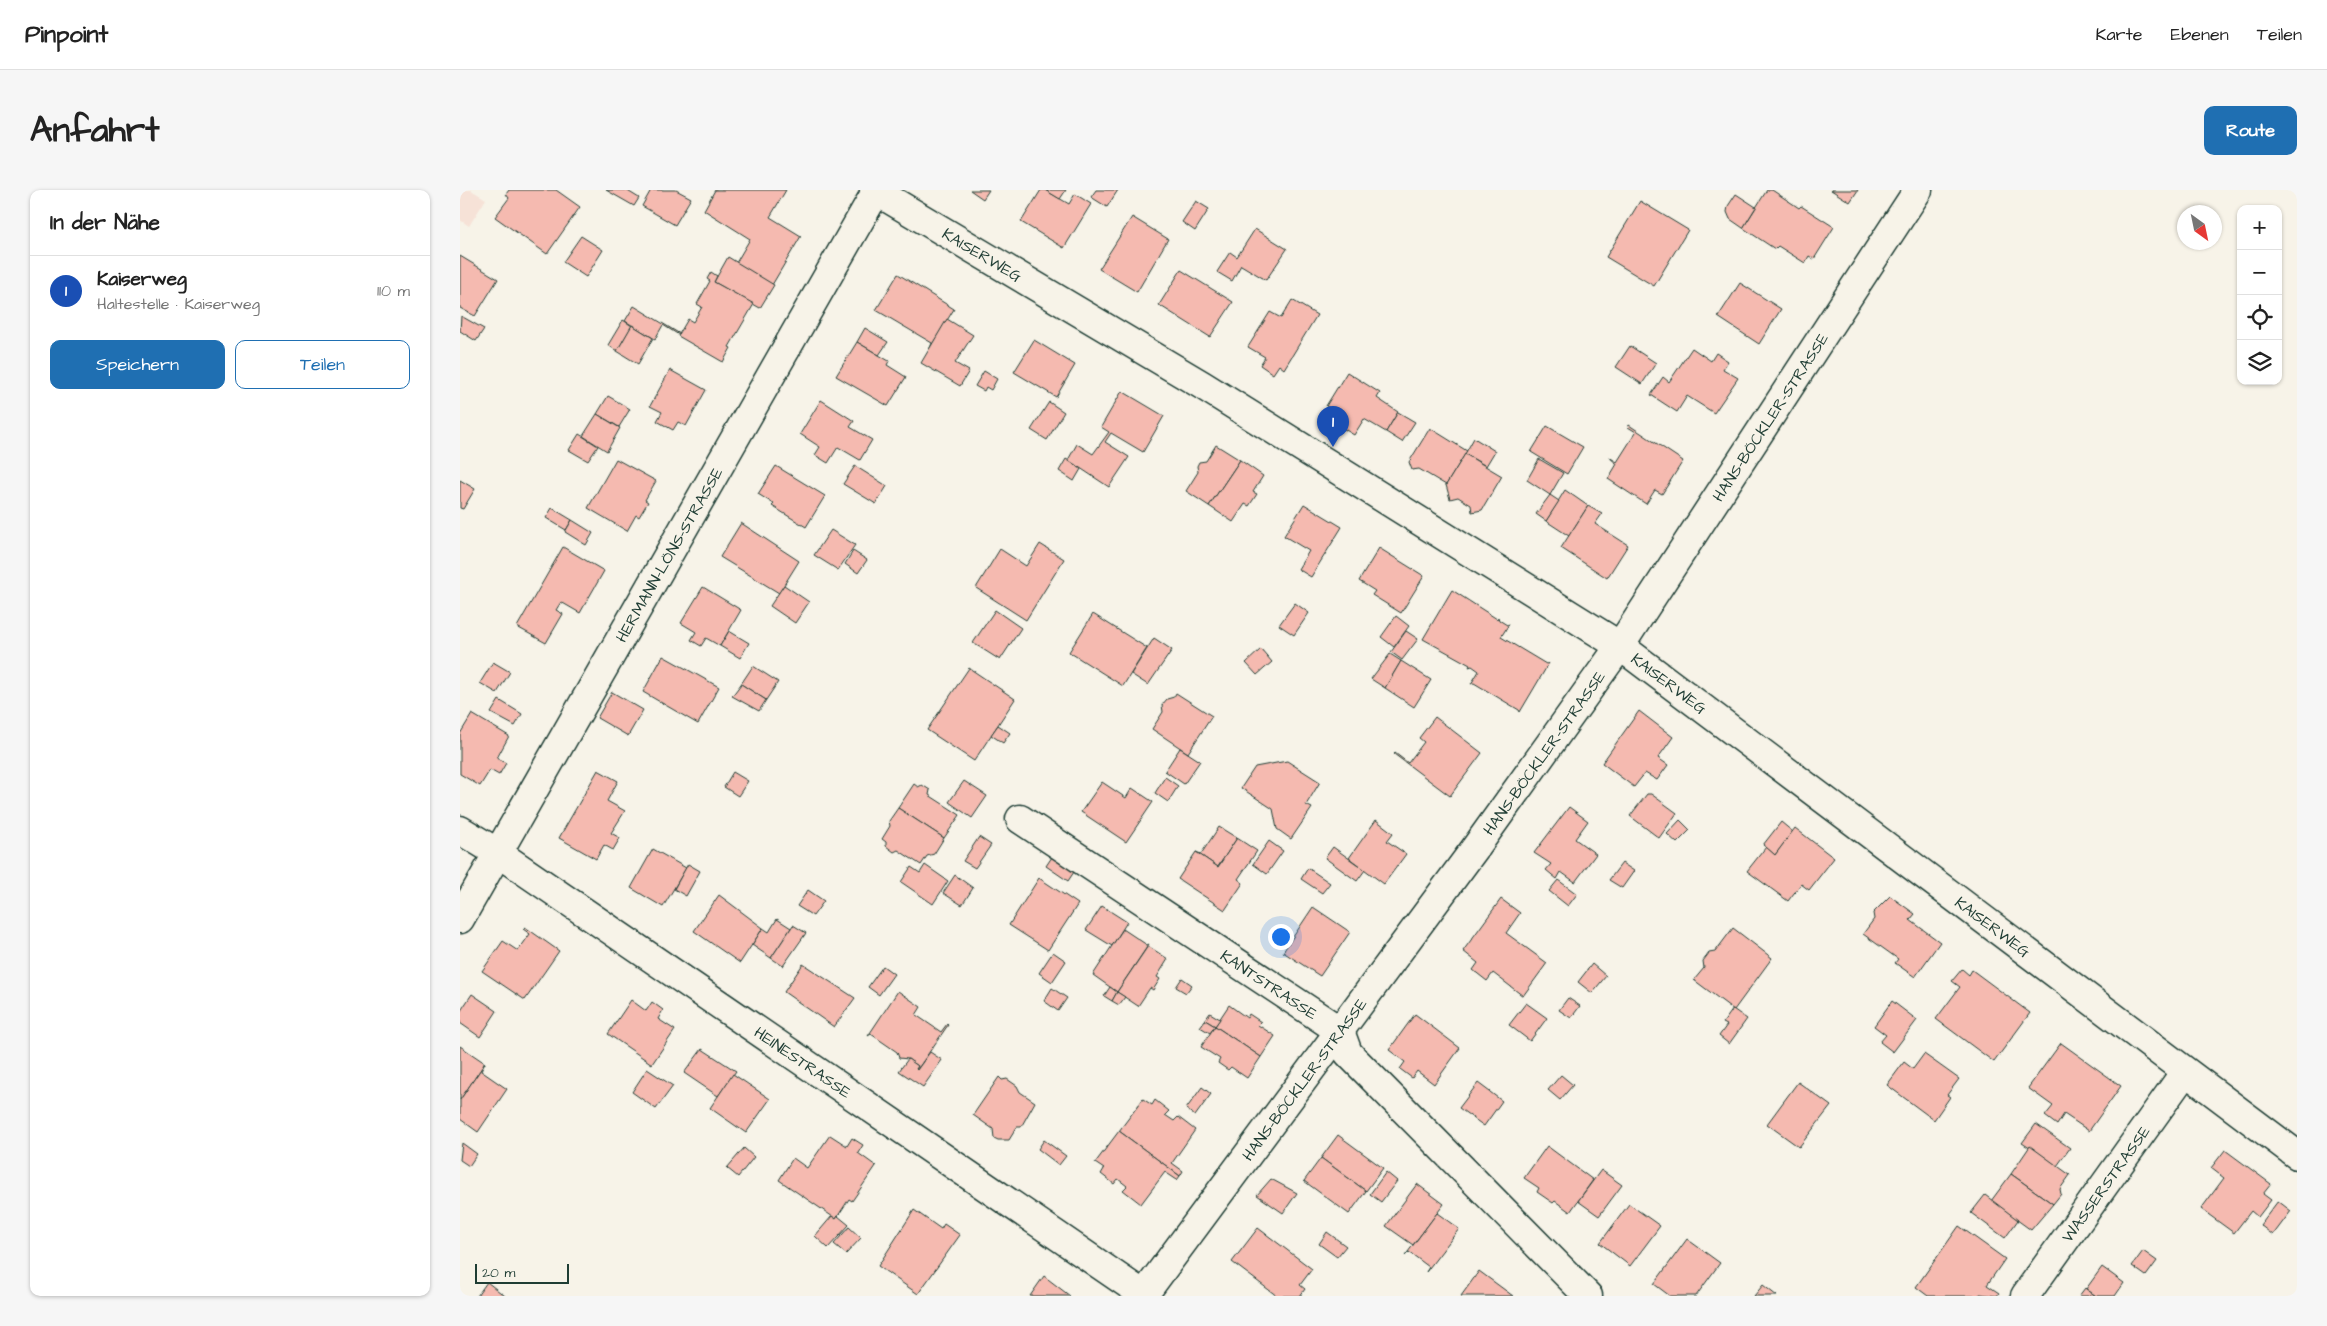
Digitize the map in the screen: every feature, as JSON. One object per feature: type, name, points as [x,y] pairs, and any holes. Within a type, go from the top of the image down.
[{"type":"street","name":"KAISERWEG","points":[[876,190],[1202,385],[1620,646],[2297,1155]]},
{"type":"street","name":"HERMANN-LÖNS-STRASSE","points":[[460,919],[876,190]]},
{"type":"street","name":"HANS-BÖCKLER-STRASSE","points":[[1143,1296],[1476,847],[1620,646],[1918,190]]},
{"type":"street","name":"KANTSTRASSE","points":[[1020,819],[1340,1030]]},
{"type":"street","name":"HEINESTRASSE","points":[[460,830],[498,853],[1143,1296]]},
{"type":"street","points":[[1340,1030],[1348,1053],[1588,1296]]},
{"type":"street","name":"WASSERSTRASSE","points":[[2026,1296],[2185,1072]]},
{"type":"shaded area","points":[[460,190],[471,190],[486,199],[469,226],[460,220]]},
{"type":"building","points":[[509,190],[556,190],[580,207],[547,254],[495,217],[509,198],[506,194]]},
{"type":"building","points":[[606,190],[626,190],[639,198],[634,206]]},
{"type":"building","points":[[651,190],[676,190],[691,198],[675,225],[642,206]]},
{"type":"building","points":[[715,190],[786,190],[770,217],[801,236],[772,285],[736,263],[750,239],[704,210]]},
{"type":"building","points":[[970,190],[989,190],[983,199]]},
{"type":"building","points":[[1041,190],[1045,190],[1069,204],[1075,194],[1091,204],[1064,248],[1021,222]]},
{"type":"building","points":[[1045,190],[1066,190],[1060,199]]},
{"type":"building","points":[[1096,190],[1118,190],[1107,207],[1091,197]]},
{"type":"building","points":[[1767,190],[1772,190],[1799,208],[1801,206],[1834,227],[1814,259],[1809,256],[1805,263],[1778,246],[1775,249],[1743,228]]},
{"type":"building","points":[[1831,190],[1858,190],[1850,202]]},
{"type":"building","points":[[1736,194],[1756,207],[1743,228],[1730,219],[1727,212],[1728,206]]},
{"type":"building","points":[[1196,201],[1209,209],[1195,231],[1182,222]]},
{"type":"building","points":[[1640,201],[1688,230],[1654,286],[1606,257]]},
{"type":"building","points":[[1132,217],[1168,239],[1137,292],[1099,269]]},
{"type":"building","points":[[1255,229],[1287,249],[1266,280],[1241,265],[1232,281],[1217,272],[1230,252],[1237,257]]},
{"type":"building","points":[[581,236],[603,250],[586,277],[563,262]]},
{"type":"building","points":[[460,256],[498,279],[475,316],[460,308]]},
{"type":"building","points":[[728,257],[774,285],[760,308],[714,282]]},
{"type":"building","points":[[1181,270],[1233,302],[1210,337],[1159,305]]},
{"type":"building","points":[[711,272],[717,276],[714,282],[754,304],[729,347],[731,348],[723,362],[678,336],[688,319],[693,322],[702,307],[697,304],[710,281],[707,279]]},
{"type":"building","points":[[898,274],[954,309],[930,348],[932,343],[876,310]]},
{"type":"building","points":[[1740,283],[1781,309],[1759,344],[1718,317]]},
{"type":"building","points":[[1292,300],[1317,315],[1284,369],[1279,365],[1273,374],[1260,365],[1265,357],[1248,347],[1270,312],[1281,318]]},
{"type":"building","points":[[634,306],[680,334],[663,325],[655,339],[625,321]]},
{"type":"building","points":[[461,316],[484,329],[476,341],[460,331]]},
{"type":"building","points":[[947,319],[973,335],[955,363],[969,371],[960,386],[921,363]]},
{"type":"building","points":[[623,320],[632,326],[617,351],[608,345]]},
{"type":"building","points":[[632,325],[653,338],[638,364],[617,351]]},
{"type":"building","points":[[865,328],[888,342],[879,355],[857,342]]},
{"type":"building","points":[[1034,340],[1075,365],[1056,397],[1014,372]]},
{"type":"building","points":[[857,342],[889,361],[887,365],[906,377],[888,406],[836,376]]},
{"type":"building","points":[[1630,346],[1656,363],[1642,384],[1616,367]]},
{"type":"building","points":[[1692,348],[1711,361],[1716,353],[1728,361],[1723,369],[1738,378],[1714,413],[1687,396],[1677,412],[1651,395],[1663,377],[1669,382]]},
{"type":"building","points":[[670,370],[706,390],[686,426],[678,422],[673,430],[657,421],[662,412],[650,406]]},
{"type":"building","points":[[984,371],[997,379],[991,390],[986,387],[984,391],[975,386]]},
{"type":"building","points":[[1347,372],[1380,393],[1377,398],[1398,412],[1386,432],[1364,419],[1354,435],[1341,427],[1346,419],[1326,406]]},
{"type":"building","points":[[1122,391],[1164,416],[1143,452],[1111,433],[1105,442],[1129,457],[1109,487],[1068,460],[1077,444],[1093,454],[1109,432],[1101,427]]},
{"type":"building","points":[[608,396],[630,409],[619,427],[597,414]]},
{"type":"building","points":[[821,400],[854,421],[850,427],[872,440],[860,460],[838,447],[828,463],[815,455],[820,447],[800,434]]},
{"type":"building","points":[[1049,402],[1064,412],[1047,440],[1031,430]]},
{"type":"building","points":[[1398,412],[1415,422],[1402,442],[1386,432]]},
{"type":"building","points":[[597,414],[620,428],[607,451],[583,436]]},
{"type":"building","points":[[1629,425],[1683,461],[1662,494],[1655,490],[1646,504],[1608,479],[1617,464],[1609,457],[1617,462],[1636,432],[1628,427]]},
{"type":"building","points":[[1547,426],[1583,447],[1567,474],[1531,452]]},
{"type":"building","points":[[1430,428],[1467,451],[1446,485],[1419,469],[1412,470],[1409,462]]},
{"type":"building","points":[[579,434],[598,446],[588,461],[569,450]]},
{"type":"building","points":[[1474,438],[1495,451],[1486,466],[1465,454]]},
{"type":"building","points":[[1216,445],[1240,460],[1209,506],[1186,491],[1198,472],[1197,466],[1199,462],[1206,461]]},
{"type":"building","points":[[1465,454],[1502,476],[1482,510],[1472,512],[1471,505],[1458,497],[1450,499],[1446,485]]},
{"type":"building","points":[[616,459],[656,481],[645,500],[648,502],[639,517],[636,515],[627,531],[588,508]]},
{"type":"building","points":[[1066,459],[1081,469],[1074,481],[1059,471]]},
{"type":"building","points":[[1539,459],[1563,473],[1550,495],[1527,480]]},
{"type":"building","points":[[1240,460],[1263,476],[1253,492],[1257,494],[1249,506],[1245,504],[1233,522],[1209,506]]},
{"type":"building","points":[[776,466],[825,496],[806,527],[772,506],[774,504],[758,494]]},
{"type":"building","points":[[855,466],[887,486],[876,504],[843,484]]},
{"type":"building","points":[[460,480],[475,489],[463,509],[460,508]]},
{"type":"building","points":[[1565,490],[1588,506],[1569,536],[1546,521]]},
{"type":"building","points":[[1550,495],[1559,501],[1546,521],[1536,514]]},
{"type":"building","points":[[1304,504],[1342,527],[1311,577],[1298,569],[1309,551],[1284,536]]},
{"type":"building","points":[[1588,506],[1602,514],[1595,524],[1628,545],[1607,578],[1561,548]]},
{"type":"building","points":[[552,508],[572,520],[566,530],[546,518]]},
{"type":"building","points":[[572,520],[593,533],[586,545],[565,532]]},
{"type":"building","points":[[741,523],[799,561],[779,593],[720,557]]},
{"type":"building","points":[[831,530],[855,545],[838,570],[814,555]]},
{"type":"building","points":[[1040,544],[1064,559],[1026,620],[976,588],[1000,549],[1026,566]]},
{"type":"building","points":[[563,547],[604,571],[580,613],[561,602],[556,610],[563,614],[546,643],[517,627]]},
{"type":"building","points":[[1379,548],[1424,576],[1401,613],[1372,595],[1375,591],[1359,581]]},
{"type":"building","points":[[853,551],[867,560],[858,573],[845,564]]},
{"type":"building","points":[[784,585],[809,602],[795,623],[770,606]]},
{"type":"building","points":[[703,587],[741,610],[720,646],[706,638],[701,646],[691,640],[696,632],[681,623]]},
{"type":"building","points":[[1452,590],[1497,619],[1498,617],[1499,620],[1507,625],[1509,624],[1501,637],[1546,664],[1549,663],[1520,712],[1474,683],[1471,684],[1479,671],[1423,639]]},
{"type":"building","points":[[1295,603],[1309,613],[1294,635],[1279,625]]},
{"type":"building","points":[[995,610],[1021,628],[1000,660],[973,643]]},
{"type":"building","points":[[1093,614],[1147,648],[1123,686],[1069,652]]},
{"type":"building","points":[[1396,616],[1409,626],[1394,647],[1381,637]]},
{"type":"building","points":[[729,631],[749,643],[740,658],[720,646]]},
{"type":"building","points":[[1406,631],[1418,639],[1402,660],[1391,652]]},
{"type":"building","points":[[1154,638],[1172,650],[1148,685],[1131,674]]},
{"type":"building","points":[[1261,649],[1272,662],[1257,675],[1246,663]]},
{"type":"building","points":[[1390,654],[1401,661],[1385,688],[1371,679]]},
{"type":"building","points":[[663,656],[719,687],[698,724],[643,692]]},
{"type":"building","points":[[1401,661],[1431,680],[1414,707],[1385,688]]},
{"type":"building","points":[[493,662],[510,672],[497,693],[480,683]]},
{"type":"building","points":[[753,666],[778,682],[766,700],[741,684]]},
{"type":"building","points":[[969,668],[1015,699],[974,761],[927,730]]},
{"type":"building","points":[[741,684],[766,700],[759,711],[732,696]]},
{"type":"building","points":[[612,692],[643,710],[628,736],[597,718]]},
{"type":"building","points":[[1176,693],[1212,716],[1188,753],[1152,729],[1163,712],[1162,705],[1167,699],[1174,697]]},
{"type":"building","points":[[499,700],[522,714],[515,726],[491,713]]},
{"type":"building","points":[[1639,711],[1673,737],[1658,758],[1668,765],[1657,780],[1645,773],[1634,787],[1602,763]]},
{"type":"building","points":[[472,714],[509,736],[497,758],[506,763],[499,775],[490,770],[480,786],[460,774],[460,734]]},
{"type":"building","points":[[1435,717],[1482,753],[1450,796],[1394,754],[1408,763],[1424,742],[1419,738]]},
{"type":"building","points":[[998,725],[1010,733],[1003,743],[991,735]]},
{"type":"building","points":[[1180,748],[1200,761],[1184,784],[1165,771]]},
{"type":"building","points":[[1287,761],[1320,782],[1306,805],[1312,808],[1291,839],[1277,829],[1273,809],[1241,788],[1255,767]]},
{"type":"building","points":[[598,770],[618,781],[607,801],[625,811],[611,833],[620,838],[613,850],[604,845],[596,859],[559,838]]},
{"type":"building","points":[[733,772],[748,781],[738,796],[724,787]]},
{"type":"building","points":[[1165,777],[1178,786],[1168,802],[1155,793]]},
{"type":"building","points":[[964,781],[987,796],[972,818],[949,802]]},
{"type":"building","points":[[1102,782],[1126,798],[1132,788],[1153,802],[1126,842],[1081,812]]},
{"type":"building","points":[[914,784],[918,787],[922,785],[930,790],[929,795],[960,815],[944,838],[898,808]]},
{"type":"building","points":[[1647,794],[1651,794],[1677,813],[1659,838],[1630,816]]},
{"type":"building","points":[[1569,807],[1588,821],[1575,839],[1596,854],[1575,882],[1561,872],[1557,879],[1546,870],[1551,864],[1534,853]]},
{"type":"building","points":[[898,808],[944,838],[934,854],[927,856],[921,865],[898,850],[894,852],[886,846],[886,842],[882,839],[890,826],[889,821]]},
{"type":"building","points":[[1376,820],[1393,833],[1387,841],[1406,854],[1384,884],[1349,858]]},
{"type":"building","points":[[1680,820],[1690,830],[1677,843],[1667,834]]},
{"type":"building","points":[[1781,822],[1793,832],[1775,855],[1763,845]]},
{"type":"building","points":[[1219,827],[1237,838],[1218,867],[1196,852],[1201,854]]},
{"type":"building","points":[[1795,828],[1834,858],[1809,890],[1801,884],[1788,901],[1747,871],[1766,847],[1775,855]]},
{"type":"building","points":[[979,837],[991,845],[975,868],[963,861]]},
{"type":"building","points":[[1237,838],[1257,851],[1238,879],[1243,883],[1225,910],[1178,879],[1196,852],[1218,867]]},
{"type":"building","points":[[1269,841],[1283,851],[1267,874],[1253,864]]},
{"type":"building","points":[[1333,847],[1365,870],[1357,881],[1325,858]]},
{"type":"building","points":[[653,849],[686,868],[663,907],[631,888]]},
{"type":"building","points":[[1052,857],[1074,872],[1068,881],[1046,866]]},
{"type":"building","points":[[1622,863],[1634,871],[1622,888],[1609,880]]},
{"type":"building","points":[[688,864],[700,871],[686,896],[674,889]]},
{"type":"building","points":[[925,865],[948,881],[933,904],[901,882],[911,867],[920,873]]},
{"type":"building","points":[[1308,868],[1330,883],[1322,893],[1301,879]]},
{"type":"building","points":[[955,875],[973,888],[962,905],[943,893]]},
{"type":"building","points":[[1039,878],[1078,904],[1048,950],[1009,925]]},
{"type":"building","points":[[1558,880],[1577,894],[1568,906],[1549,891]]},
{"type":"building","points":[[808,890],[824,901],[813,916],[797,906]]},
{"type":"building","points":[[719,895],[763,928],[740,963],[694,931]]},
{"type":"building","points":[[1890,896],[1915,914],[1910,920],[1940,942],[1915,977],[1895,963],[1898,959],[1863,934],[1874,919],[1873,913]]},
{"type":"building","points":[[1501,899],[1520,913],[1506,933],[1547,963],[1523,996],[1493,973],[1487,981],[1473,970],[1478,963],[1463,951]]},
{"type":"building","points":[[1102,906],[1127,922],[1112,946],[1086,930]]},
{"type":"building","points":[[1313,907],[1350,932],[1320,976],[1283,952]]},
{"type":"building","points":[[777,919],[791,928],[771,958],[752,945],[763,928],[769,932]]},
{"type":"building","points":[[793,925],[806,933],[783,966],[771,958]]},
{"type":"building","points":[[525,927],[559,951],[525,1000],[482,971],[503,941],[518,951],[530,934],[523,929]]},
{"type":"building","points":[[1733,928],[1772,958],[1734,1010],[1694,980],[1704,968],[1703,961],[1709,953],[1715,952]]},
{"type":"building","points":[[1123,929],[1147,945],[1149,944],[1117,992],[1093,975]]},
{"type":"building","points":[[1148,946],[1168,959],[1157,977],[1160,979],[1153,990],[1150,988],[1138,1006],[1117,992]]},
{"type":"building","points":[[1053,952],[1066,961],[1052,982],[1039,973]]},
{"type":"building","points":[[803,964],[855,998],[834,1027],[784,992]]},
{"type":"building","points":[[1592,964],[1606,976],[1592,993],[1578,982]]},
{"type":"building","points":[[883,966],[894,974],[879,995],[868,987]]},
{"type":"building","points":[[1962,969],[1969,975],[1972,970],[2030,1013],[1994,1062],[1936,1019],[1960,987],[1952,981]]},
{"type":"building","points":[[1182,978],[1192,985],[1186,993],[1176,987]]},
{"type":"building","points":[[1110,987],[1117,992],[1112,1001],[1104,996]]},
{"type":"building","points":[[1052,988],[1067,998],[1058,1011],[1044,1001]]},
{"type":"building","points":[[898,991],[921,1007],[916,1015],[941,1032],[948,1025],[917,1070],[918,1066],[908,1059],[899,1058],[897,1052],[871,1034],[868,1036]]},
{"type":"building","points":[[1117,992],[1125,997],[1119,1005],[1112,1001]]},
{"type":"building","points":[[472,994],[497,1011],[480,1037],[460,1023],[460,1012]]},
{"type":"building","points":[[1568,998],[1580,1006],[1571,1018],[1559,1010]]},
{"type":"building","points":[[631,1000],[646,1011],[652,1002],[663,1010],[658,1019],[675,1030],[652,1064],[608,1034]]},
{"type":"building","points":[[1892,1001],[1917,1020],[1893,1052],[1880,1042],[1886,1035],[1874,1026]]},
{"type":"building","points":[[1526,1003],[1547,1018],[1530,1041],[1509,1025]]},
{"type":"building","points":[[1229,1005],[1247,1018],[1249,1014],[1261,1022],[1258,1025],[1275,1036],[1261,1057],[1215,1026]]},
{"type":"building","points":[[1733,1009],[1747,1019],[1729,1044],[1719,1036],[1727,1025],[1723,1023]]},
{"type":"building","points":[[1210,1013],[1220,1019],[1215,1026],[1205,1020]]},
{"type":"building","points":[[1415,1014],[1460,1048],[1434,1084],[1417,1071],[1412,1078],[1400,1069],[1405,1062],[1389,1050]]},
{"type":"building","points":[[1205,1020],[1215,1026],[1210,1033],[1200,1027]]},
{"type":"building","points":[[1215,1026],[1261,1057],[1247,1078],[1231,1067],[1228,1070],[1218,1063],[1220,1059],[1201,1047]]},
{"type":"building","points":[[2061,1043],[2121,1086],[2089,1131],[2064,1114],[2057,1125],[2045,1116],[2053,1106],[2028,1088]]},
{"type":"building","points":[[460,1046],[485,1063],[460,1100]]},
{"type":"building","points":[[702,1049],[736,1071],[718,1096],[684,1073]]},
{"type":"building","points":[[930,1052],[942,1060],[923,1087],[899,1071],[908,1059],[918,1066],[917,1070]]},
{"type":"building","points":[[1924,1054],[1959,1079],[1947,1095],[1950,1097],[1934,1120],[1887,1085],[1904,1062],[1913,1069]]},
{"type":"building","points":[[485,1063],[481,1071],[507,1089],[478,1132],[460,1119],[460,1100]]},
{"type":"building","points":[[647,1069],[673,1086],[656,1109],[632,1092]]},
{"type":"building","points":[[733,1074],[770,1099],[746,1133],[710,1108]]},
{"type":"building","points":[[1561,1075],[1573,1085],[1560,1100],[1548,1090]]},
{"type":"building","points":[[999,1077],[1002,1080],[1007,1079],[1017,1086],[1020,1092],[1035,1102],[1021,1127],[1017,1127],[1009,1140],[994,1138],[993,1129],[973,1115]]},
{"type":"building","points":[[1798,1082],[1831,1106],[1799,1147],[1767,1124]]},
{"type":"building","points":[[1478,1083],[1502,1101],[1484,1126],[1459,1108]]},
{"type":"building","points":[[1202,1087],[1211,1094],[1195,1116],[1186,1109]]},
{"type":"building","points":[[1143,1099],[1152,1105],[1155,1100],[1169,1111],[1165,1115],[1174,1121],[1178,1117],[1195,1130],[1172,1163],[1183,1171],[1180,1176],[1119,1131]]},
{"type":"building","points":[[2036,1124],[2070,1148],[2057,1166],[2022,1143]]},
{"type":"building","points":[[1119,1131],[1180,1176],[1177,1180],[1165,1172],[1141,1204],[1123,1190],[1127,1186],[1118,1179],[1114,1184],[1101,1174],[1104,1169],[1095,1163]]},
{"type":"building","points":[[830,1135],[847,1146],[852,1138],[863,1145],[858,1153],[876,1166],[852,1201],[849,1199],[836,1219],[779,1180],[793,1158],[807,1168]]},
{"type":"building","points":[[1338,1135],[1383,1168],[1366,1191],[1321,1158]]},
{"type":"building","points":[[1044,1140],[1066,1156],[1059,1165],[1038,1149]]},
{"type":"building","points":[[462,1143],[477,1154],[469,1166],[460,1160]]},
{"type":"building","points":[[1547,1146],[1593,1180],[1570,1212],[1555,1201],[1553,1203],[1537,1192],[1539,1188],[1524,1178]]},
{"type":"building","points":[[2030,1146],[2070,1175],[2060,1189],[2061,1194],[2053,1204],[2011,1174]]},
{"type":"building","points":[[744,1148],[754,1157],[738,1177],[727,1168]]},
{"type":"building","points":[[2225,1150],[2271,1184],[2263,1194],[2271,1200],[2258,1217],[2251,1211],[2234,1233],[2201,1209],[2224,1178],[2211,1168]]},
{"type":"building","points":[[1321,1158],[1366,1191],[1349,1214],[1304,1181]]},
{"type":"building","points":[[1601,1170],[1622,1185],[1599,1216],[1578,1201]]},
{"type":"building","points":[[1386,1172],[1397,1181],[1381,1202],[1370,1194]]},
{"type":"building","points":[[2011,1174],[2053,1204],[2031,1230],[1991,1201]]},
{"type":"building","points":[[1271,1179],[1297,1193],[1283,1213],[1257,1195]]},
{"type":"building","points":[[1417,1184],[1444,1204],[1413,1245],[1386,1226]]},
{"type":"building","points":[[1985,1195],[2018,1220],[2005,1238],[1971,1213]]},
{"type":"building","points":[[2278,1201],[2291,1211],[2273,1235],[2260,1225]]},
{"type":"building","points":[[1629,1204],[1660,1226],[1630,1266],[1600,1243]]},
{"type":"building","points":[[914,1210],[941,1229],[944,1224],[960,1235],[918,1294],[878,1266]]},
{"type":"building","points":[[1437,1213],[1459,1229],[1426,1272],[1429,1267],[1409,1252],[1405,1256]]},
{"type":"building","points":[[832,1216],[836,1219],[838,1216],[849,1225],[828,1248],[815,1236]]},
{"type":"building","points":[[1959,1226],[2005,1259],[1987,1285],[1999,1293],[1997,1296],[1980,1294],[1978,1296],[1928,1296],[1916,1287]]},
{"type":"building","points":[[849,1227],[861,1238],[846,1254],[834,1244]]},
{"type":"building","points":[[1258,1228],[1312,1269],[1300,1285],[1305,1289],[1300,1296],[1277,1296],[1232,1262]]},
{"type":"building","points":[[1327,1232],[1346,1246],[1337,1257],[1319,1244]]},
{"type":"building","points":[[1687,1239],[1720,1263],[1696,1296],[1670,1296],[1654,1284]]},
{"type":"building","points":[[2143,1251],[2157,1261],[2146,1276],[2132,1266]]},
{"type":"building","points":[[2102,1267],[2124,1283],[2115,1296],[2096,1296],[2086,1289]]},
{"type":"building","points":[[1479,1271],[1513,1296],[1461,1296]]},
{"type":"building","points":[[1044,1276],[1070,1296],[1030,1296]]},
{"type":"building","points":[[487,1282],[505,1296],[477,1296]]},
{"type":"building","points":[[1763,1285],[1777,1296],[1754,1296]]},
{"type":"building","points":[[2086,1289],[2096,1296],[2079,1296]]},
{"type":"place","name":"Kaiserweg","points":[[1333,447]]}]
